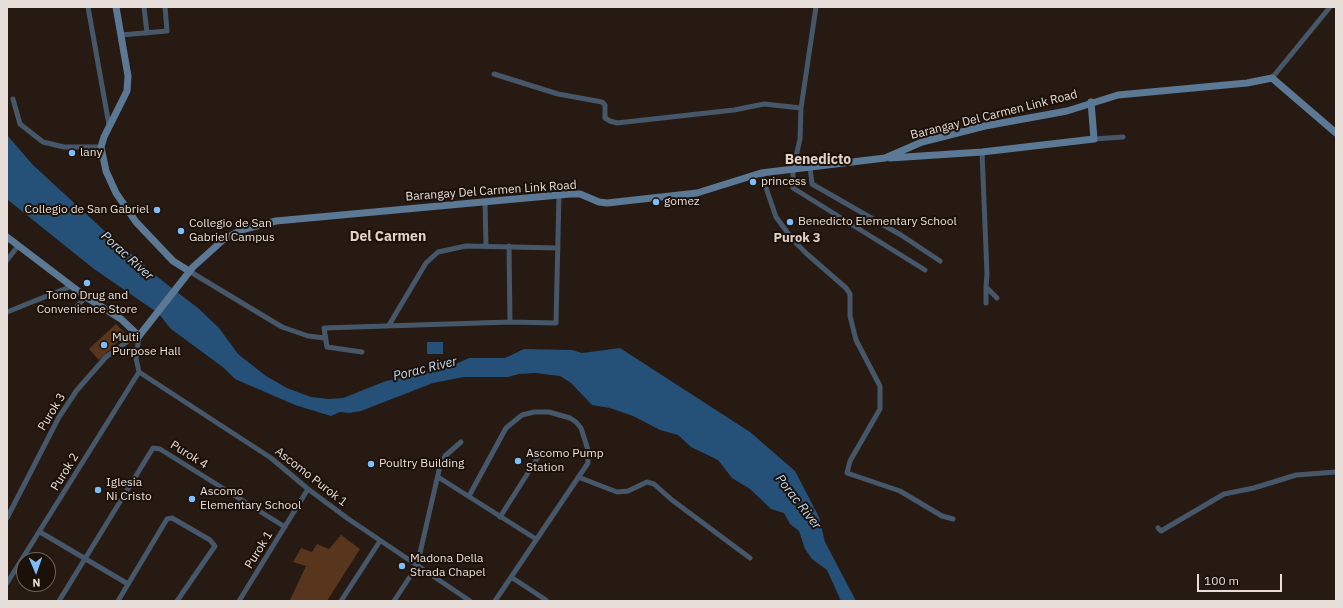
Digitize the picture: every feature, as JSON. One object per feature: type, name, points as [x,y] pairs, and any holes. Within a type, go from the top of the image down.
[{"type":"street","points":[[88,7],[108,125]]},
{"type":"street","points":[[116,7],[128,76],[127,91],[122,104],[108,125],[102,147],[106,171],[116,193],[136,222],[173,261],[282,327],[308,336],[325,338]]},
{"type":"street","points":[[144,7],[147,33]]},
{"type":"street","points":[[121,35],[167,30],[165,7]]},
{"type":"street","points":[[816,7],[801,108],[800,139],[793,170],[793,188],[925,270]]},
{"type":"street","points":[[1330,7],[1272,78],[1336,133]]},
{"type":"street","points":[[494,74],[558,94],[602,102],[605,105],[605,118],[617,123],[734,110],[764,104],[801,108]]},
{"type":"street","name":"Barangay Del Carmen Link Road","points":[[139,336],[189,271],[223,240],[241,230],[259,224],[276,221],[560,195],[580,194],[599,202],[620,203],[697,193],[761,174],[885,158],[922,142],[985,126],[1067,111],[1091,102],[1118,95],[1247,83],[1272,78]]},
{"type":"street","points":[[14,99],[20,124],[43,142],[64,147],[102,147]]},
{"type":"street","points":[[1091,102],[1094,139]]},
{"type":"street","points":[[885,158],[982,152],[1123,137]]},
{"type":"street","points":[[982,152],[987,274],[986,303]]},
{"type":"street","points":[[810,167],[812,184],[901,235],[940,261]]},
{"type":"street","points":[[761,174],[776,217],[806,254],[846,288],[850,294],[850,316],[856,340],[880,386],[880,409],[850,461],[846,473],[900,491],[942,516],[953,519]]},
{"type":"street","points":[[362,352],[327,347],[324,328],[329,326],[510,322],[556,323],[560,195]]},
{"type":"street","points":[[484,202],[486,246]]},
{"type":"street","points":[[7,237],[86,297],[121,320],[139,336],[136,358],[139,372]]},
{"type":"street","points":[[7,260],[18,246]]},
{"type":"street","points":[[388,325],[418,275],[432,256],[446,249],[466,246],[558,248]]},
{"type":"street","points":[[510,246],[510,322]]},
{"type":"street","points":[[7,312],[72,286]]},
{"type":"street","points":[[986,287],[997,298]]},
{"type":"street","points":[[73,310],[86,297]]},
{"type":"street","name":"Purok 3","points":[[7,518],[55,424],[77,390],[106,357],[117,348],[139,336]]},
{"type":"street","name":"Ascomo Purok 1","points":[[139,372],[271,458],[308,489],[380,541],[470,601]]},
{"type":"street","name":"Purok 2","points":[[7,583],[139,372]]},
{"type":"street","points":[[469,496],[506,428],[522,415],[534,412],[549,412],[570,418],[576,422],[580,428],[589,456],[588,463],[495,601]]},
{"type":"street","points":[[395,601],[417,566],[438,477],[445,456],[461,442]]},
{"type":"street","name":"Purok 4","points":[[59,601],[150,449],[155,447],[285,527]]},
{"type":"street","points":[[500,517],[540,454]]},
{"type":"street","points":[[1158,528],[1161,531],[1224,494],[1254,488],[1296,475],[1336,472]]},
{"type":"street","points":[[438,477],[536,540]]},
{"type":"street","points":[[578,477],[617,492],[628,491],[647,482],[654,484],[672,500],[750,558]]},
{"type":"street","name":"Purok 1","points":[[239,601],[308,489]]},
{"type":"street","points":[[118,601],[167,519],[172,518],[210,540],[215,546],[177,601]]},
{"type":"street","points":[[40,532],[128,584]]},
{"type":"street","points":[[341,601],[380,541]]},
{"type":"street","points":[[511,577],[546,600]]},
{"type":"shaded area","name":"Multi Purpose Hall","points":[[116,324],[126,334],[99,360],[89,349]]},
{"type":"shaded area","points":[[341,535],[360,549],[327,601],[290,600],[306,566],[293,562],[301,548],[312,552],[317,544],[329,549]]},
{"type":"water","name":"Porac River","points":[[7,135],[33,165],[121,246],[141,261],[151,272],[198,308],[219,328],[238,354],[266,376],[287,388],[311,397],[329,399],[343,398],[386,381],[445,369],[469,358],[505,358],[524,349],[572,350],[582,353],[620,348],[750,432],[795,471],[819,517],[825,542],[856,601],[841,601],[827,570],[812,559],[805,549],[799,531],[790,524],[784,513],[771,509],[750,489],[732,478],[718,460],[691,447],[678,435],[660,430],[633,416],[610,408],[592,405],[571,383],[560,376],[535,373],[519,374],[508,377],[464,377],[433,383],[361,411],[349,413],[340,412],[331,416],[295,405],[235,379],[224,368],[171,329],[158,313],[94,269],[8,200]]},
{"type":"water","points":[[427,342],[443,342],[443,354],[427,354]]},
{"type":"place","name":"lany","points":[[72,153]]},
{"type":"place","name":"princess","points":[[753,182]]},
{"type":"place","name":"gomez","points":[[656,202]]},
{"type":"place","name":"Collegio de San Gabriel","points":[[157,210]]},
{"type":"place","name":"Benedicto Elementary School","points":[[790,222]]},
{"type":"place","name":"Collegio de San Gabriel Campus","points":[[181,231]]},
{"type":"place","name":"Torno Drug and Convenience Store","points":[[87,283]]},
{"type":"place","name":"Multi Purpose Hall","points":[[104,345]]},
{"type":"place","name":"Ascomo Pump Station","points":[[518,461]]},
{"type":"place","name":"Poultry Building","points":[[371,464]]},
{"type":"place","name":"Iglesia Ni Cristo","points":[[98,490]]},
{"type":"place","name":"Ascomo Elementary School","points":[[192,499]]},
{"type":"place","name":"Madona Della Strada Chapel","points":[[402,566]]},
{"type":"district","name":"Benedicto","points":[[818,160]]},
{"type":"district","name":"Del Carmen","points":[[388,237]]},
{"type":"district","name":"Purok 3","points":[[797,238]]}]
